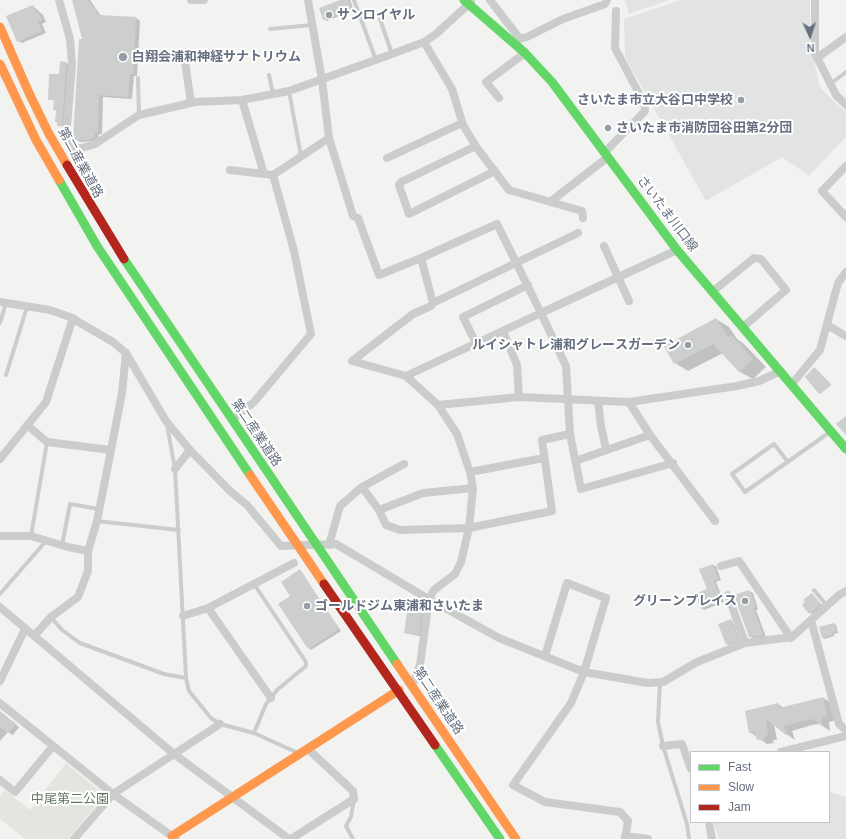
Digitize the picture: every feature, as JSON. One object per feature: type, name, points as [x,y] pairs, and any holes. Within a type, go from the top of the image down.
[{"type":"main road","name":"さいたま川口線","points":[[468,1],[516,40],[525,53],[552,82],[677,250],[846,449]]},
{"type":"main road","name":"第二産業道路","points":[[0,27],[29,94],[88,204],[110,239],[516,839]]},
{"type":"main road","name":"第二産業道路","points":[[0,64],[36,140],[78,216],[117,277],[298,546],[500,839]]},
{"type":"main road","points":[[172,838],[398,690]]},
{"type":"street","points":[[59,0],[70,39],[72,64],[66,139],[74,148],[82,148],[95,144],[139,115],[191,103],[242,100],[273,95],[322,80],[376,60],[424,42],[436,34],[468,1]]},
{"type":"street","points":[[191,0],[204,0]]},
{"type":"street","points":[[308,0],[322,80],[329,138],[353,216],[358,218],[378,275],[421,258],[497,224],[528,285],[566,366],[570,434],[580,489],[673,463]]},
{"type":"street","points":[[490,0],[516,40],[563,19],[605,4],[607,0]]},
{"type":"street","points":[[815,0],[815,53],[836,95],[846,105]]},
{"type":"street","points":[[550,202],[606,154],[645,112],[644,103],[615,48],[616,11]]},
{"type":"street","points":[[817,58],[846,37]]},
{"type":"street","points":[[424,42],[452,89],[462,123],[476,146],[510,190],[582,211],[583,218]]},
{"type":"street","points":[[499,98],[486,82],[525,53]]},
{"type":"street","points":[[184,55],[191,103]]},
{"type":"street","points":[[242,100],[264,174]]},
{"type":"street","points":[[387,158],[462,123]]},
{"type":"street","points":[[230,170],[273,175],[329,138]]},
{"type":"street","points":[[476,146],[401,182],[399,185],[409,214],[495,170]]},
{"type":"street","points":[[846,166],[822,191],[846,217]]},
{"type":"street","points":[[232,420],[254,402],[311,334],[294,251],[273,175]]},
{"type":"street","points":[[412,686],[420,666],[428,599],[434,590],[455,574],[461,562],[469,528],[473,488],[470,472],[457,434],[438,405],[406,376],[352,361],[413,314],[578,233]]},
{"type":"street","points":[[604,246],[629,301]]},
{"type":"street","points":[[406,376],[677,250]]},
{"type":"street","points":[[421,258],[433,303]]},
{"type":"street","points":[[712,292],[754,258],[761,259],[786,290],[743,327]]},
{"type":"street","points":[[792,384],[820,350],[838,283],[846,272]]},
{"type":"street","points":[[476,343],[463,316],[528,285]]},
{"type":"street","points":[[3,302],[28,305],[50,310],[73,318],[93,329],[126,353],[166,420],[190,450],[230,491],[247,505],[281,546],[336,544],[428,599],[499,638],[584,672],[648,684],[660,682],[697,662],[745,643],[791,638],[846,590]]},
{"type":"street","points":[[0,459],[46,402],[73,318]]},
{"type":"street","points":[[827,326],[846,336]]},
{"type":"street","points":[[503,331],[517,365],[519,397]]},
{"type":"street","points":[[34,636],[51,617],[78,597],[88,571],[88,551],[97,521],[122,394],[126,353]]},
{"type":"street","points":[[438,405],[519,397],[629,402],[737,386],[759,381],[781,372]]},
{"type":"street","points":[[598,401],[606,449]]},
{"type":"street","points":[[629,402],[650,436],[673,463],[715,520]]},
{"type":"street","points":[[27,425],[47,442],[111,450]]},
{"type":"street","points":[[362,487],[379,510],[386,525],[400,530],[469,528],[552,511],[542,440],[570,434]]},
{"type":"street","points":[[575,461],[606,449],[650,436]]},
{"type":"street","points":[[175,469],[190,450]]},
{"type":"street","points":[[470,472],[544,458]]},
{"type":"street","points":[[329,544],[340,506],[362,487],[404,464]]},
{"type":"street","points":[[379,510],[423,493],[473,488]]},
{"type":"street","points":[[0,536],[31,536],[88,551]]},
{"type":"street","points":[[721,566],[739,561],[791,638]]},
{"type":"street","points":[[183,616],[208,608],[294,563]]},
{"type":"street","points":[[545,656],[568,583],[606,598],[584,672],[570,703],[513,785],[545,802],[620,812],[628,821],[625,837],[648,839]]},
{"type":"street","points":[[728,595],[745,643]]},
{"type":"street","points":[[0,607],[174,754],[290,839],[354,799],[353,791],[304,751]]},
{"type":"street","points":[[208,608],[271,698]]},
{"type":"street","points":[[811,620],[838,724],[846,730]]},
{"type":"street","points":[[0,681],[26,629]]},
{"type":"street","points":[[0,703],[113,794],[172,838]]},
{"type":"street","points":[[74,839],[113,794],[220,724]]},
{"type":"street","points":[[785,751],[846,736]]},
{"type":"street","points":[[663,746],[682,744],[690,766]]},
{"type":"street","points":[[0,780],[15,792],[53,746]]},
{"type":"street","points":[[709,823],[712,839]]},
{"type":"lane","points":[[354,0],[376,60]]},
{"type":"lane","points":[[380,19],[392,54]]},
{"type":"lane","points":[[270,29],[312,26]]},
{"type":"lane","points":[[830,84],[846,72]]},
{"type":"lane","points":[[269,75],[273,95]]},
{"type":"lane","points":[[138,78],[139,115]]},
{"type":"lane","points":[[289,91],[301,157]]},
{"type":"lane","points":[[0,323],[3,302]]},
{"type":"lane","points":[[6,375],[28,305]]},
{"type":"lane","points":[[166,420],[175,469],[186,678],[189,691],[211,718],[220,724],[254,733],[304,751]]},
{"type":"lane","points":[[788,462],[774,444],[732,474],[745,492],[788,462],[832,431]]},
{"type":"lane","points":[[31,536],[47,442]]},
{"type":"lane","points":[[62,545],[70,504],[99,509]]},
{"type":"lane","points":[[97,521],[179,530]]},
{"type":"lane","points":[[0,594],[46,540]]},
{"type":"lane","points":[[254,584],[306,662],[306,666],[291,678],[266,704],[254,733]]},
{"type":"lane","points":[[814,590],[827,606]]},
{"type":"lane","points":[[51,617],[62,630],[80,643],[164,674],[186,678]]},
{"type":"lane","points":[[660,682],[658,722],[663,746],[687,824],[689,839]]},
{"type":"lane","points":[[353,839],[346,826],[351,818],[354,799]]},
{"type":"shaded area","points":[[625,0],[670,0],[629,14]]},
{"type":"shaded area","name":"さいたま市立大谷口中学校","points":[[681,0],[810,0],[810,41],[820,88],[846,112],[846,137],[809,176],[782,157],[706,201],[625,57],[624,19]]},
{"type":"shaded area","points":[[830,792],[846,797],[846,839],[719,839],[713,823],[830,823]]},
{"type":"green space","name":"中尾第二公園","points":[[66,763],[103,794],[103,798],[68,839],[25,839],[0,819],[0,796],[5,790],[30,810]]},
{"type":"building","points":[[72,0],[88,0],[99,15],[136,17],[133,74],[130,74],[128,97],[99,95],[98,133],[95,132],[95,137],[88,140],[74,140],[73,138],[79,39],[82,39]]},
{"type":"building","name":"サンロイヤル","points":[[340,0],[348,0],[352,9],[323,20],[319,8]]},
{"type":"building","points":[[33,5],[36,13],[38,12],[42,20],[38,22],[42,31],[17,42],[6,16]]},
{"type":"building","points":[[60,61],[66,62],[66,64],[62,126],[57,126],[57,122],[55,122],[56,110],[53,110],[54,100],[48,100],[49,74],[59,74]]},
{"type":"building","name":"ルイシャトレ浦和グレースガーデン","points":[[716,318],[728,337],[731,335],[753,359],[739,372],[713,344],[674,364],[664,346]]},
{"type":"building","points":[[814,367],[831,384],[819,394],[805,377]]},
{"type":"building","points":[[846,416],[846,435],[836,424]]},
{"type":"building","points":[[713,564],[719,579],[714,581],[722,601],[701,609],[695,594],[707,589],[699,569]]},
{"type":"building","points":[[300,569],[339,629],[308,649],[278,604],[290,596],[281,582]]},
{"type":"building","points":[[749,590],[756,607],[753,608],[763,635],[749,637],[734,595]]},
{"type":"building","points":[[812,593],[821,604],[809,614],[802,605],[805,602],[803,600]]},
{"type":"building","points":[[408,605],[422,607],[419,635],[404,633]]},
{"type":"building","points":[[731,619],[738,640],[726,645],[718,624]]},
{"type":"building","points":[[834,623],[836,632],[822,638],[819,627]]},
{"type":"building","points":[[823,697],[827,716],[821,717],[822,727],[815,719],[802,721],[784,726],[787,736],[766,719],[768,735],[765,736],[765,739],[757,740],[755,732],[749,733],[745,711],[778,703],[779,708]]},
{"type":"building","points":[[0,711],[16,724],[8,733],[0,727]]},
{"type":"traffic: fast","points":[[464,0],[525,53],[552,82],[677,250],[846,449]]},
{"type":"traffic: fast","points":[[59,180],[97,246],[250,475]]},
{"type":"traffic: fast","points":[[124,259],[397,664]]},
{"type":"traffic: fast","points":[[435,745],[500,839]]},
{"type":"traffic: slow","points":[[0,27],[29,93],[49,134],[67,165]]},
{"type":"traffic: slow","points":[[0,64],[36,140],[59,180]]},
{"type":"traffic: slow","points":[[250,475],[324,584]]},
{"type":"traffic: slow","points":[[397,664],[516,839]]},
{"type":"traffic: slow","points":[[172,836],[399,690]]},
{"type":"traffic: jam","points":[[67,165],[124,259]]},
{"type":"traffic: jam","points":[[324,584],[435,745]]},
{"type":"place","name":"サンロイヤル","points":[[329,15]]},
{"type":"place","name":"白翔会浦和神経サナトリウム","points":[[123,57]]},
{"type":"place","name":"さいたま市立大谷口中学校","points":[[741,100]]},
{"type":"place","name":"さいたま市消防団谷田第2分団","points":[[608,128]]},
{"type":"place","name":"ルイシャトレ浦和グレースガーデン","points":[[688,345]]},
{"type":"place","name":"グリーンプレイス","points":[[745,601]]},
{"type":"place","name":"ゴールドジム東浦和さいたま","points":[[307,606]]}]
